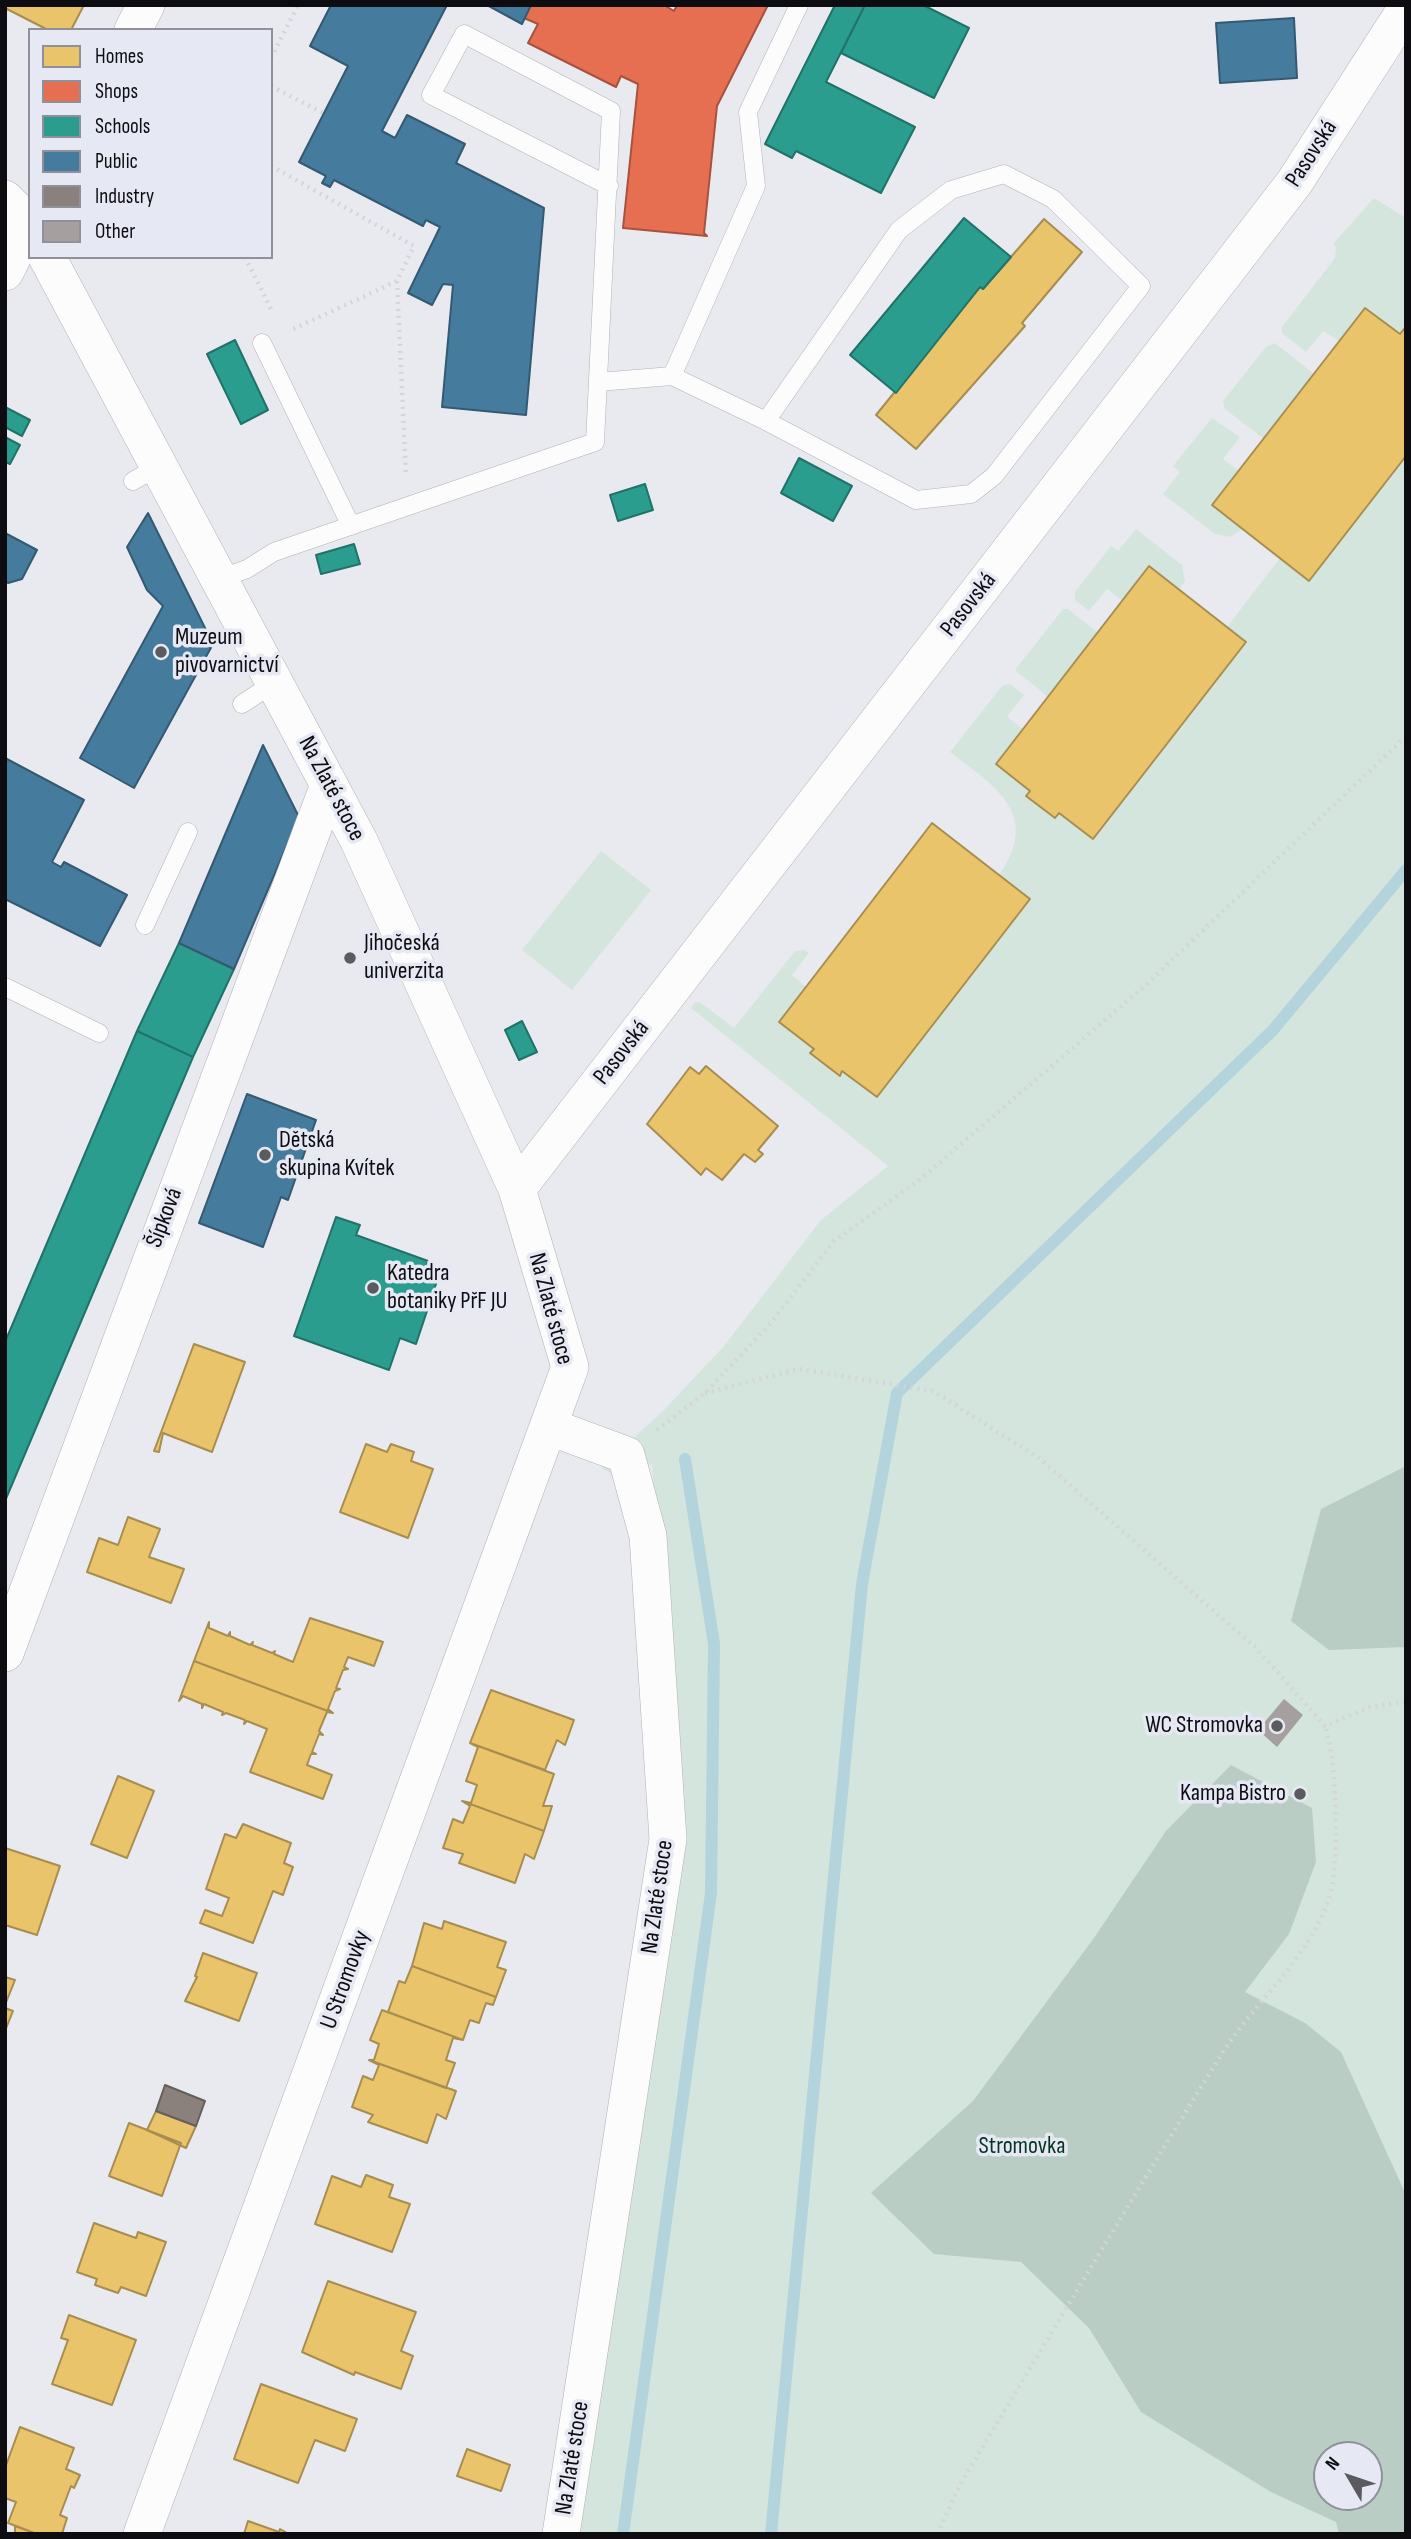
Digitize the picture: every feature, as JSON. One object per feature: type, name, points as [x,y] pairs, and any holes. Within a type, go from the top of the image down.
[{"type":"street","points":[[134,28],[146,5]]},
{"type":"street","name":"Pasovská","points":[[516,1189],[1294,183],[1406,9]]},
{"type":"street","points":[[5,199],[28,221]]},
{"type":"street","points":[[5,272],[28,227]]},
{"type":"street","name":"Na Zlaté stoce","points":[[48,259],[146,474],[219,579],[359,841],[516,1189],[570,1367],[550,1427]]},
{"type":"street","name":"Šípková","points":[[5,1653],[329,785]]},
{"type":"street","points":[[550,1427],[626,1455]]},
{"type":"street","name":"U Stromovky","points":[[142,2534],[550,1427]]},
{"type":"street","name":"Na Zlaté stoce","points":[[561,2534],[668,1839],[648,1536],[626,1455]]},
{"type":"lane","points":[[672,376],[756,186],[748,112],[799,5]]},
{"type":"lane","points":[[219,579],[247,569],[274,552],[595,442],[609,186],[611,111],[464,33],[431,95],[609,186]]},
{"type":"lane","points":[[598,382],[672,376],[766,421],[916,500],[971,494],[994,476],[1141,286],[1053,199],[1004,174],[951,190],[899,230],[766,421]]},
{"type":"lane","points":[[262,343],[351,526]]},
{"type":"lane","points":[[242,704],[274,683]]},
{"type":"lane","points":[[145,925],[188,832]]},
{"type":"lane","points":[[5,987],[99,1032]]},
{"type":"path","points":[[273,54],[298,5]]},
{"type":"path","points":[[273,87],[323,113]]},
{"type":"path","points":[[273,167],[414,246],[397,281],[407,507]]},
{"type":"path","points":[[246,259],[283,333]]},
{"type":"path","points":[[262,343],[397,281]]},
{"type":"path","points":[[626,1455],[705,1393],[770,1324],[834,1241],[917,1182],[1147,984],[1406,736]]},
{"type":"path","points":[[705,1393],[799,1369],[879,1380],[933,1391],[1039,1458],[1255,1647],[1325,1726],[1332,1744],[1335,1829],[1330,1896],[1310,1943],[1223,2052],[962,2481],[937,2534]]},
{"type":"path","points":[[1325,1726],[1370,1707],[1406,1702]]},
{"type":"green space","points":[[1374,198],[1406,218],[1406,331],[1400,334],[1365,308],[1339,341],[1323,331],[1306,352],[1282,333],[1282,327],[1335,258],[1336,247],[1333,244]]},
{"type":"green space","points":[[1275,343],[1314,374],[1264,439],[1225,409],[1223,401],[1266,347]]},
{"type":"green space","points":[[1212,418],[1240,437],[1223,459],[1239,471],[1212,505],[1243,529],[1230,537],[1215,534],[1163,494],[1180,472],[1173,466]]},
{"type":"green space","name":"Stromovka","points":[[1406,456],[1406,2534],[567,2534],[677,1792],[652,1464],[618,1477],[601,1468],[665,1409],[724,1346],[821,1220],[888,1166],[691,1008],[695,1002],[701,1003],[734,1028],[795,951],[804,950],[809,953],[792,975],[806,987],[814,1049],[811,1053],[840,1075],[842,1071],[877,1097],[1030,899],[999,875],[1011,854],[1016,835],[1014,819],[1007,804],[983,777],[950,752],[1002,686],[1010,684],[1024,695],[1007,717],[1023,729],[996,764],[1030,791],[1026,796],[1055,818],[1059,813],[1093,839],[1246,642],[1227,627],[1280,558],[1310,581]]},
{"type":"green space","points":[[1136,529],[1182,565],[1185,581],[1179,590],[1123,601],[1107,589],[1089,611],[1075,600],[1075,592],[1111,546],[1118,551]]},
{"type":"green space","points":[[1063,609],[1068,609],[1098,633],[1048,697],[1015,670]]},
{"type":"green space","points":[[601,851],[651,890],[572,990],[522,950]]},
{"type":"green space","points":[[1406,1466],[1406,1647],[1329,1650],[1291,1621],[1321,1509]]},
{"type":"green space","points":[[1231,1765],[1312,1808],[1316,1862],[1289,1934],[1245,1992],[1305,2023],[1341,2052],[1406,2195],[1406,2534],[1339,2534],[1336,2522],[1271,2492],[1141,2412],[1089,2328],[1021,2262],[934,2254],[871,2193],[973,2101],[1094,1938],[1166,1831]]},
{"type":"building: Homes","points":[[5,5],[84,5],[72,28],[44,28],[5,8]]},
{"type":"building: Homes","points":[[1044,219],[1082,252],[1022,323],[1025,326],[916,449],[876,415],[980,287],[983,289]]},
{"type":"building: Homes","points":[[1365,308],[1400,334],[1404,329],[1406,331],[1406,456],[1309,581],[1212,505]]},
{"type":"building: Homes","points":[[1149,566],[1246,642],[1093,839],[1059,813],[1055,818],[1026,796],[1030,791],[996,764]]},
{"type":"building: Homes","points":[[932,823],[1030,899],[877,1097],[842,1071],[840,1076],[810,1053],[814,1049],[779,1022]]},
{"type":"building: Homes","points":[[706,1066],[778,1126],[758,1150],[763,1154],[755,1162],[744,1154],[722,1180],[706,1168],[701,1175],[647,1124],[690,1067],[699,1074]]},
{"type":"building: Homes","points":[[194,1344],[245,1362],[212,1452],[163,1433],[159,1452],[154,1451]]},
{"type":"building: Homes","points":[[366,1444],[387,1452],[391,1444],[414,1452],[411,1461],[433,1469],[408,1538],[340,1512]]},
{"type":"building: Homes","points":[[128,1517],[160,1529],[149,1557],[184,1569],[171,1603],[87,1572],[99,1538],[118,1545]]},
{"type":"building: Homes","points":[[310,1618],[383,1642],[374,1666],[348,1657],[344,1667],[348,1669],[343,1670],[336,1688],[340,1689],[335,1691],[328,1709],[333,1713],[194,1661],[209,1622],[209,1628],[228,1636],[230,1632],[230,1636],[250,1645],[253,1642],[252,1645],[272,1653],[275,1651],[274,1654],[293,1662]]},
{"type":"building: Homes","points":[[194,1661],[333,1713],[327,1712],[319,1731],[323,1735],[319,1734],[312,1752],[316,1754],[311,1754],[307,1765],[332,1775],[323,1799],[250,1772],[267,1729],[247,1721],[244,1724],[245,1720],[226,1713],[222,1715],[223,1712],[204,1704],[202,1708],[202,1704],[183,1696],[179,1701]]},
{"type":"building: Homes","points":[[491,1690],[574,1720],[565,1745],[557,1740],[545,1770],[470,1743]]},
{"type":"building: Homes","points":[[470,1743],[554,1774],[543,1806],[552,1806],[544,1831],[462,1801],[471,1803],[477,1785],[466,1781],[478,1747]]},
{"type":"building: Homes","points":[[118,1776],[154,1791],[127,1858],[91,1844]]},
{"type":"building: Homes","points":[[462,1801],[544,1831],[534,1859],[525,1854],[515,1883],[459,1863],[463,1854],[443,1848],[453,1819],[463,1823],[470,1806]]},
{"type":"building: Homes","points":[[243,1824],[291,1843],[284,1863],[293,1867],[283,1895],[273,1891],[253,1943],[200,1923],[205,1910],[222,1916],[229,1898],[206,1889],[225,1834],[236,1838]]},
{"type":"building: Homes","points":[[5,1848],[60,1866],[37,1935],[5,1925]]},
{"type":"building: Homes","points":[[444,1921],[506,1942],[497,1967],[506,1970],[496,1997],[412,1966],[424,1923],[442,1929]]},
{"type":"building: Homes","points":[[203,1953],[257,1973],[239,2021],[185,2001],[197,1977],[195,1976]]},
{"type":"building: Homes","points":[[412,1966],[496,1997],[493,2005],[486,2003],[479,2023],[470,2020],[463,2040],[388,2012],[399,1981],[405,1983]]},
{"type":"building: Homes","points":[[5,1977],[15,1980],[5,2005]]},
{"type":"building: Homes","points":[[5,2008],[13,2011],[5,2031]]},
{"type":"building: Homes","points":[[382,2010],[463,2040],[453,2038],[446,2060],[455,2063],[446,2088],[369,2060],[374,2060],[379,2044],[370,2040]]},
{"type":"building: Homes","points":[[369,2060],[456,2091],[446,2119],[437,2114],[427,2143],[368,2122],[373,2115],[352,2107],[363,2076],[373,2080],[379,2065]]},
{"type":"building: Homes","points":[[156,2111],[196,2126],[186,2148],[147,2130]]},
{"type":"building: Homes","points":[[129,2123],[181,2143],[162,2196],[109,2176]]},
{"type":"building: Homes","points":[[366,2175],[393,2185],[389,2197],[410,2204],[392,2252],[315,2224],[332,2176],[361,2187]]},
{"type":"building: Homes","points":[[94,2223],[136,2238],[138,2232],[166,2242],[146,2296],[121,2287],[118,2293],[95,2285],[97,2279],[77,2272]]},
{"type":"building: Homes","points":[[328,2281],[416,2312],[401,2351],[413,2356],[401,2389],[355,2372],[354,2375],[302,2352]]},
{"type":"building: Homes","points":[[69,2315],[136,2340],[112,2405],[52,2384],[68,2340],[61,2338]]},
{"type":"building: Homes","points":[[261,2384],[357,2419],[345,2451],[315,2440],[298,2483],[234,2459]]},
{"type":"building: Homes","points":[[20,2427],[74,2448],[66,2469],[80,2475],[74,2488],[71,2486],[60,2515],[67,2518],[62,2534],[37,2534],[8,2523],[16,2502],[5,2498],[5,2468]]},
{"type":"building: Homes","points":[[467,2449],[510,2465],[501,2491],[457,2476]]},
{"type":"building: Homes","points":[[248,2521],[279,2532],[280,2529],[289,2534],[244,2534]]},
{"type":"building: Homes","points":[[15,2526],[37,2534],[15,2534]]},
{"type":"building: Shops","points":[[531,5],[664,5],[674,11],[677,5],[768,5],[717,106],[704,233],[707,236],[623,228],[638,84],[621,76],[616,87],[528,43],[538,24],[524,18]]},
{"type":"building: Schools","points":[[835,5],[865,5],[826,82],[915,127],[881,193],[796,151],[792,158],[765,144]]},
{"type":"building: Schools","points":[[865,5],[923,5],[969,28],[934,98],[841,53]]},
{"type":"building: Schools","points":[[964,218],[1011,257],[983,289],[980,287],[896,393],[850,355]]},
{"type":"building: Schools","points":[[235,340],[268,410],[241,424],[207,354]]},
{"type":"building: Schools","points":[[5,407],[30,420],[22,436],[5,427]]},
{"type":"building: Schools","points":[[5,437],[20,445],[10,464],[5,462]]},
{"type":"building: Schools","points":[[799,458],[852,486],[833,521],[781,493]]},
{"type":"building: Schools","points":[[645,484],[653,510],[618,521],[610,495]]},
{"type":"building: Schools","points":[[354,544],[360,564],[321,574],[316,555]]},
{"type":"building: Schools","points":[[179,943],[234,969],[193,1057],[137,1031]]},
{"type":"building: Schools","points":[[522,1021],[537,1052],[519,1060],[505,1030]]},
{"type":"building: Schools","points":[[137,1031],[193,1057],[5,1501],[5,1342]]},
{"type":"building: Schools","name":"Katedra botaniky PřF JU","points":[[336,1217],[360,1225],[356,1235],[428,1261],[424,1273],[438,1278],[416,1344],[400,1338],[389,1370],[294,1336]]},
{"type":"building: Public","points":[[331,5],[447,5],[382,131],[395,138],[407,115],[465,144],[456,163],[544,208],[526,415],[442,407],[453,285],[443,284],[432,305],[408,293],[440,227],[426,220],[423,226],[334,180],[330,187],[322,183],[326,176],[299,162],[348,66],[310,46]]},
{"type":"building: Public","points":[[487,5],[531,5],[522,24]]},
{"type":"building: Public","points":[[1294,18],[1297,78],[1220,83],[1216,23]]},
{"type":"building: Public","points":[[148,513],[213,644],[134,788],[80,758],[163,606],[147,590],[127,547]]},
{"type":"building: Public","points":[[5,533],[37,550],[22,579],[8,583],[5,581]]},
{"type":"building: Public","points":[[263,745],[299,817],[234,969],[179,943]]},
{"type":"building: Public","points":[[5,758],[84,800],[52,862],[61,867],[64,862],[127,895],[100,946],[5,899]]},
{"type":"building: Public","points":[[247,1094],[316,1120],[288,1200],[281,1197],[263,1247],[199,1223]]},
{"type":"building: Industry","points":[[165,2085],[205,2101],[196,2126],[156,2111]]},
{"type":"building: Other","name":"WC Stromovka","points":[[1284,1699],[1303,1715],[1277,1747],[1258,1730]]},
{"type":"waterway","points":[[771,2534],[862,1584],[897,1393],[1273,1030],[1406,870]]},
{"type":"waterway","points":[[623,2534],[711,1893],[714,1644],[685,1459]]},
{"type":"place","name":"Muzeum pivovarnictví","points":[[161,652]]},
{"type":"place","name":"Jihočeská univerzita","points":[[350,958]]},
{"type":"place","name":"Dětská skupina Kvítek","points":[[265,1155]]},
{"type":"place","name":"Katedra botaniky PřF JU","points":[[373,1288]]},
{"type":"place","name":"WC Stromovka","points":[[1277,1726]]},
{"type":"place","name":"Kampa Bistro","points":[[1300,1794]]}]
